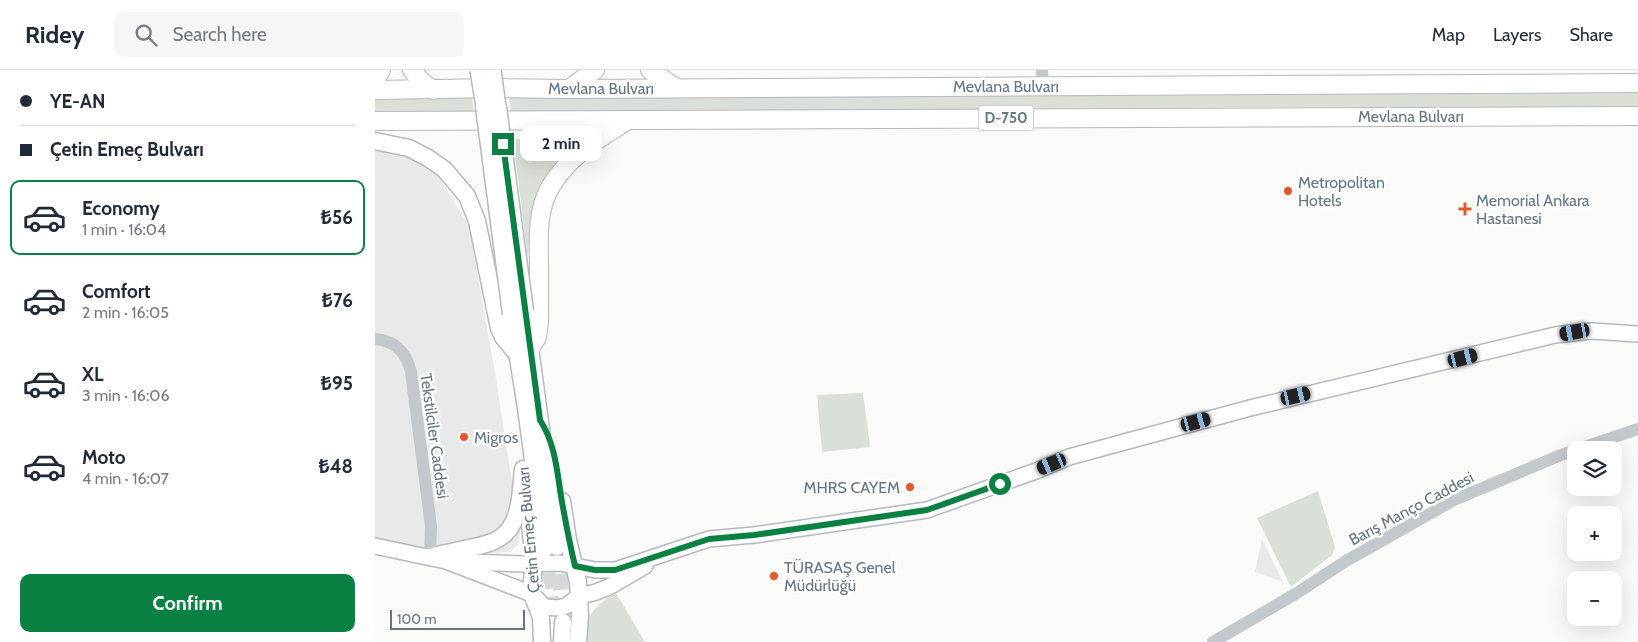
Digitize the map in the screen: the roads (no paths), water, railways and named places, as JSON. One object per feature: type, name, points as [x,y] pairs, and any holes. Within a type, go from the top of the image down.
[{"type":"highway","points":[[375,81],[381,70]]},
{"type":"highway","points":[[412,70],[421,81],[433,90]]},
{"type":"highway","points":[[569,89],[595,70]]},
{"type":"highway","points":[[650,70],[676,88]]},
{"type":"highway","name":"Mevlana Bulvarı","points":[[375,90],[676,88],[1043,78],[1638,83]]},
{"type":"highway","name":"Mevlana Bulvarı","points":[[375,121],[1638,116]]},
{"type":"highway","points":[[524,352],[537,337],[539,321],[539,221],[545,199],[555,179],[568,164],[587,148],[629,120]]},
{"type":"main road","points":[[479,70],[491,107]]},
{"type":"main road","points":[[491,107],[493,70]]},
{"type":"main road","name":"Çetin Emeç Bulvarı","points":[[491,107],[551,548]]},
{"type":"main road","points":[[375,141],[409,148],[428,158],[444,169],[467,196],[477,221],[499,328],[503,337],[524,352]]},
{"type":"main road","points":[[446,561],[560,563],[595,570],[615,570],[709,539],[754,535],[927,510],[1036,471],[1069,457],[1250,408],[1555,335],[1592,331],[1638,334]]},
{"type":"main road","name":"Çetin Emeç Bulvarı","points":[[534,419],[522,442],[523,469],[534,563],[531,582],[532,594],[541,616],[542,642]]},
{"type":"main road","name":"Çetin Emeç Bulvarı","points":[[534,419],[547,430],[554,450],[568,540],[578,582],[580,615],[578,642]]},
{"type":"main road","points":[[430,557],[479,547],[497,540],[506,532],[513,523],[517,510],[523,469]]},
{"type":"main road","points":[[375,546],[446,561],[532,594],[545,607],[558,608],[566,606],[579,596],[596,592],[619,582],[674,549]]},
{"type":"main road","points":[[551,642],[558,623],[562,642]]},
{"type":"street","name":"Tekstilciler Caddesi","points":[[375,339],[389,341],[402,351],[411,372],[431,526],[430,557]]},
{"type":"street","name":"Barış Manço Caddesi","points":[[1213,642],[1297,593],[1346,561],[1454,500],[1561,455],[1638,429]]},
{"type":"tunnel","points":[[545,549],[552,614]]},
{"type":"tunnel","points":[[558,550],[563,620]]},
{"type":"place","name":"Metropolitan Hotels","points":[[1288,191]]},
{"type":"place","name":"Memorial Ankara Hastanesi","points":[[1465,209]]},
{"type":"place","name":"Migros","points":[[464,437]]},
{"type":"place","name":"MHRS CAYEM","points":[[910,487]]},
{"type":"place","name":"TÜRASAŞ Genel Müdürlüğü","points":[[774,576]]}]
